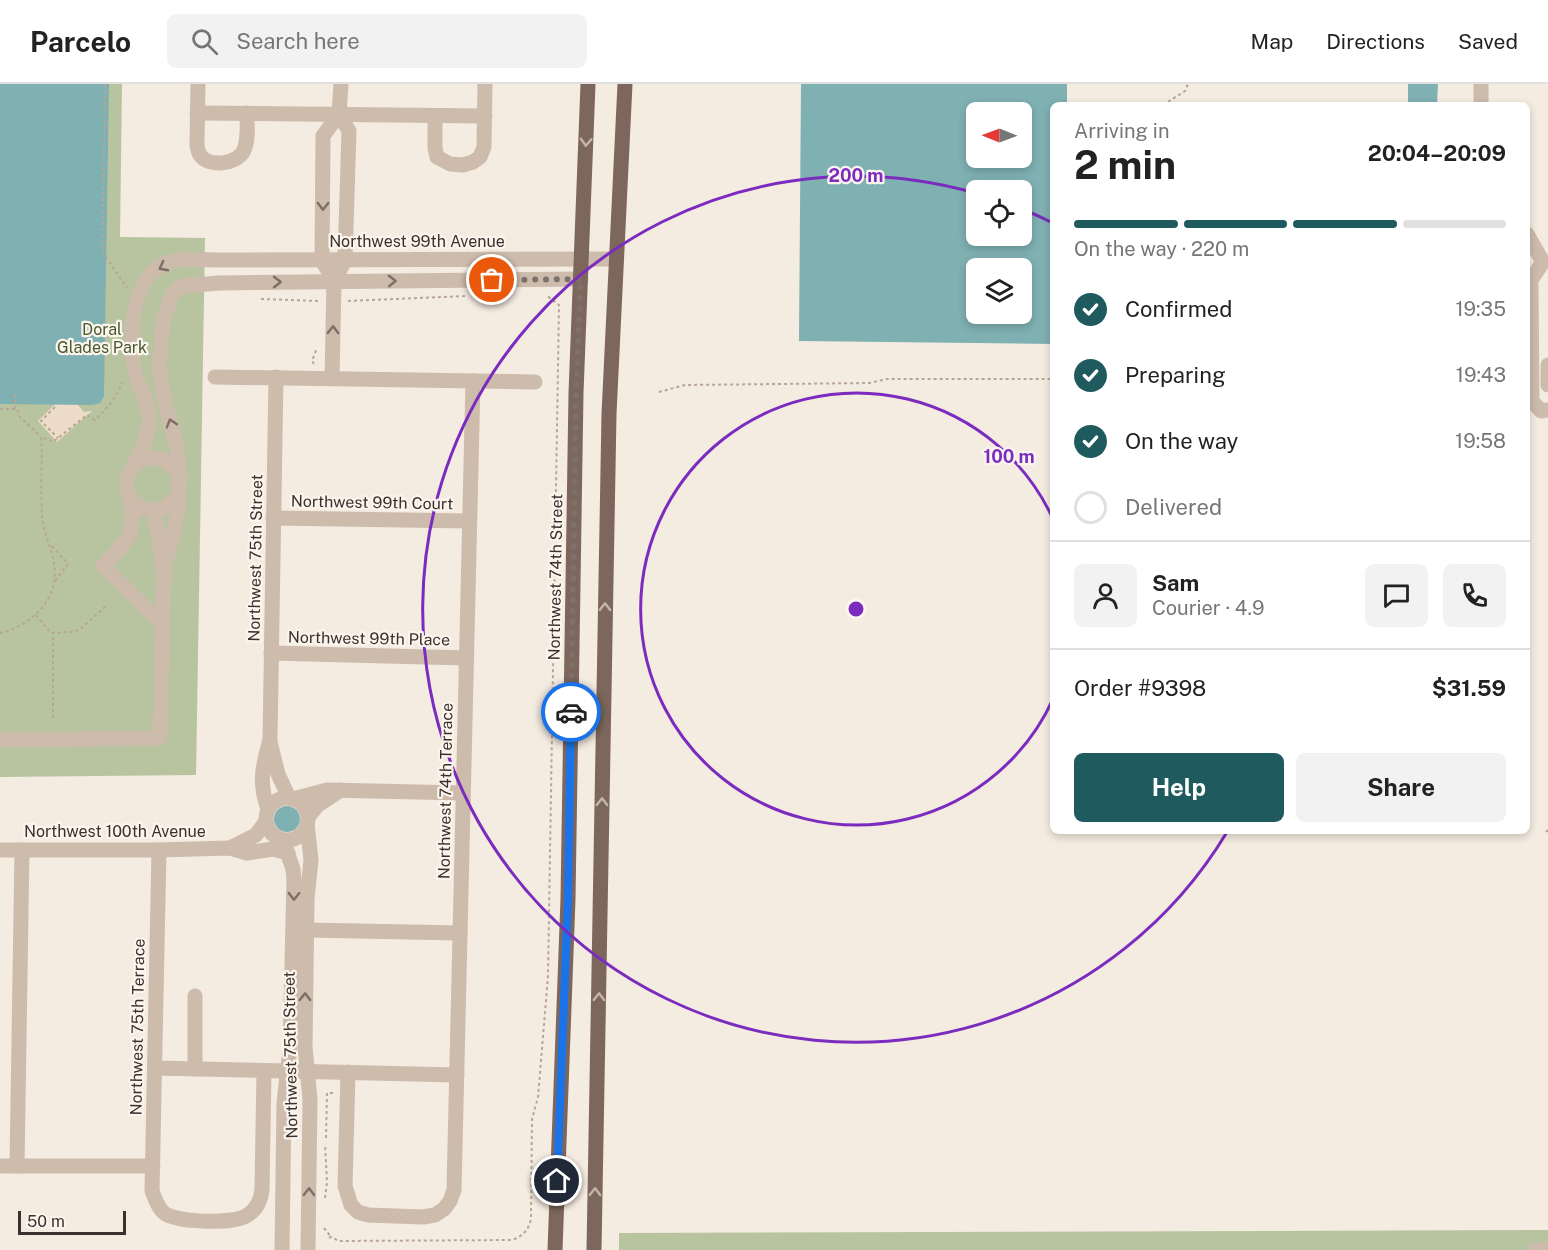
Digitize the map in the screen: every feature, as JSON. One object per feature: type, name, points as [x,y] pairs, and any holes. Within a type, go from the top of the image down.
[{"type":"main road","name":"Northwest 74th Street","points":[[555,1250],[568,899],[576,393],[588,84]]},
{"type":"main road","points":[[594,1250],[609,414],[625,84]]},
{"type":"street","points":[[198,84],[197,146],[199,154],[212,162],[235,160],[242,154],[246,144],[247,113]]},
{"type":"street","points":[[334,282],[322,260],[323,136],[339,114],[341,84]]},
{"type":"street","points":[[435,116],[437,157],[450,164],[463,165],[473,162],[480,157],[484,147],[485,84]]},
{"type":"street","points":[[1481,84],[1481,102]]},
{"type":"street","points":[[197,113],[485,116]]},
{"type":"street","points":[[332,378],[334,282],[345,260],[349,131],[339,114]]},
{"type":"street","points":[[323,152],[335,146],[348,152]]},
{"type":"street","points":[[1530,239],[1545,263],[1531,280],[1532,401],[1541,411],[1548,410]]},
{"type":"street","name":"Northwest 99th Avenue","points":[[134,467],[145,439],[149,414],[132,358],[132,329],[139,296],[147,279],[156,268],[166,263],[220,260],[582,257],[615,259]]},
{"type":"street","points":[[219,283],[220,260]]},
{"type":"street","points":[[164,572],[178,512],[179,485],[177,446],[160,378],[160,346],[163,322],[172,294],[183,286],[219,283],[581,279]]},
{"type":"street","points":[[1548,365],[1548,385]]},
{"type":"street","points":[[215,376],[535,382]]},
{"type":"street","name":"Northwest 75th Street","points":[[267,815],[262,791],[263,767],[270,739],[276,377]]},
{"type":"street","name":"Northwest 74th Terrace","points":[[347,1094],[345,1186],[351,1205],[358,1212],[368,1215],[423,1217],[435,1215],[444,1209],[454,1190],[473,381]]},
{"type":"street","points":[[131,499],[145,509],[154,511],[170,505],[179,485],[177,472],[164,460],[148,459],[134,467],[127,483],[131,499],[133,528],[130,536],[103,566],[163,625]]},
{"type":"street","points":[[0,740],[160,738],[164,572],[154,511]]},
{"type":"street","name":"Northwest 99th Court","points":[[273,518],[470,521]]},
{"type":"street","name":"Northwest 99th Place","points":[[271,653],[466,658]]},
{"type":"street","name":"Northwest 75th Street","points":[[270,739],[278,774],[291,798]]},
{"type":"street","points":[[341,790],[318,805],[307,820],[301,835],[290,840],[285,847],[271,834],[267,815],[278,800],[327,790],[341,790],[463,793]]},
{"type":"street","points":[[291,798],[303,805],[307,820]]},
{"type":"street","name":"Northwest 100th Avenue","points":[[230,848],[256,835],[267,815]]},
{"type":"street","name":"Northwest 75th Street","points":[[307,820],[311,860],[307,899],[304,1047],[310,1099],[308,1250]]},
{"type":"street","name":"Northwest 75th Street","points":[[282,1250],[284,1119],[288,1071],[294,879],[294,869],[285,847]]},
{"type":"street","name":"Northwest 100th Avenue","points":[[0,850],[230,848],[247,854],[285,847]]},
{"type":"street","points":[[17,1166],[22,850]]},
{"type":"street","name":"Northwest 75th Terrace","points":[[159,850],[152,1191],[163,1213],[184,1220],[236,1220],[256,1209],[261,1200],[262,1189],[264,1071]]},
{"type":"street","points":[[307,930],[460,933]]},
{"type":"street","points":[[195,996],[195,1069]]},
{"type":"street","points":[[155,1068],[457,1075]]},
{"type":"street","points":[[347,1094],[348,1072]]},
{"type":"street","points":[[284,1119],[310,1120]]},
{"type":"street","points":[[0,1166],[153,1166]]},
{"type":"street","points":[[1535,1250],[1548,1250]]},
{"type":"path","points":[[105,84],[102,251],[116,272]]},
{"type":"path","points":[[1168,102],[1185,91],[1188,84]]},
{"type":"path","points":[[324,1226],[330,1238],[339,1241],[512,1240],[530,1228],[532,1119],[538,1097],[548,976],[559,305],[548,295],[537,295]]},
{"type":"path","points":[[251,298],[333,301],[471,296]]},
{"type":"path","points":[[314,364],[312,361],[317,347]]},
{"type":"path","points":[[15,393],[15,409],[19,416],[41,437],[53,442],[87,415],[95,420],[110,405],[123,379]]},
{"type":"path","points":[[659,392],[685,385],[869,383],[887,379],[1050,379]]},
{"type":"path","points":[[55,407],[41,421],[58,438]]},
{"type":"path","points":[[0,409],[15,409]]},
{"type":"path","points":[[0,633],[14,630],[30,621],[44,606],[53,583],[55,567],[42,517],[41,437]]},
{"type":"path","points":[[50,544],[68,564],[53,583]]},
{"type":"path","points":[[53,632],[79,630],[107,605]]},
{"type":"path","points":[[36,615],[53,632],[53,718]]},
{"type":"path","points":[[324,1206],[327,1182],[327,1093],[347,1094]]},
{"type":"green space","name":"Doral Glades Park","points":[[0,84],[122,84],[120,237],[205,238],[196,775],[0,777]]},
{"type":"green space","points":[[1548,1230],[1548,1250],[619,1250],[619,1233]]},
{"type":"shaded area","points":[[61,398],[72,398],[84,412],[92,411],[57,442],[38,421]]},
{"type":"water","points":[[0,84],[109,84],[104,396],[100,403],[92,405],[0,404]]},
{"type":"water","points":[[801,84],[1067,84],[1067,102],[1050,102],[1050,344],[799,341]]},
{"type":"water","points":[[1408,84],[1438,84],[1437,102],[1408,102]]},
{"type":"water","points":[[287,806],[296,810],[300,819],[296,828],[287,832],[278,828],[274,819],[278,810]]},
{"type":"way so far","points":[[492,280],[581,279],[576,393],[571,712]]},
{"type":"route","points":[[557,1181],[568,899],[571,712]]}]
